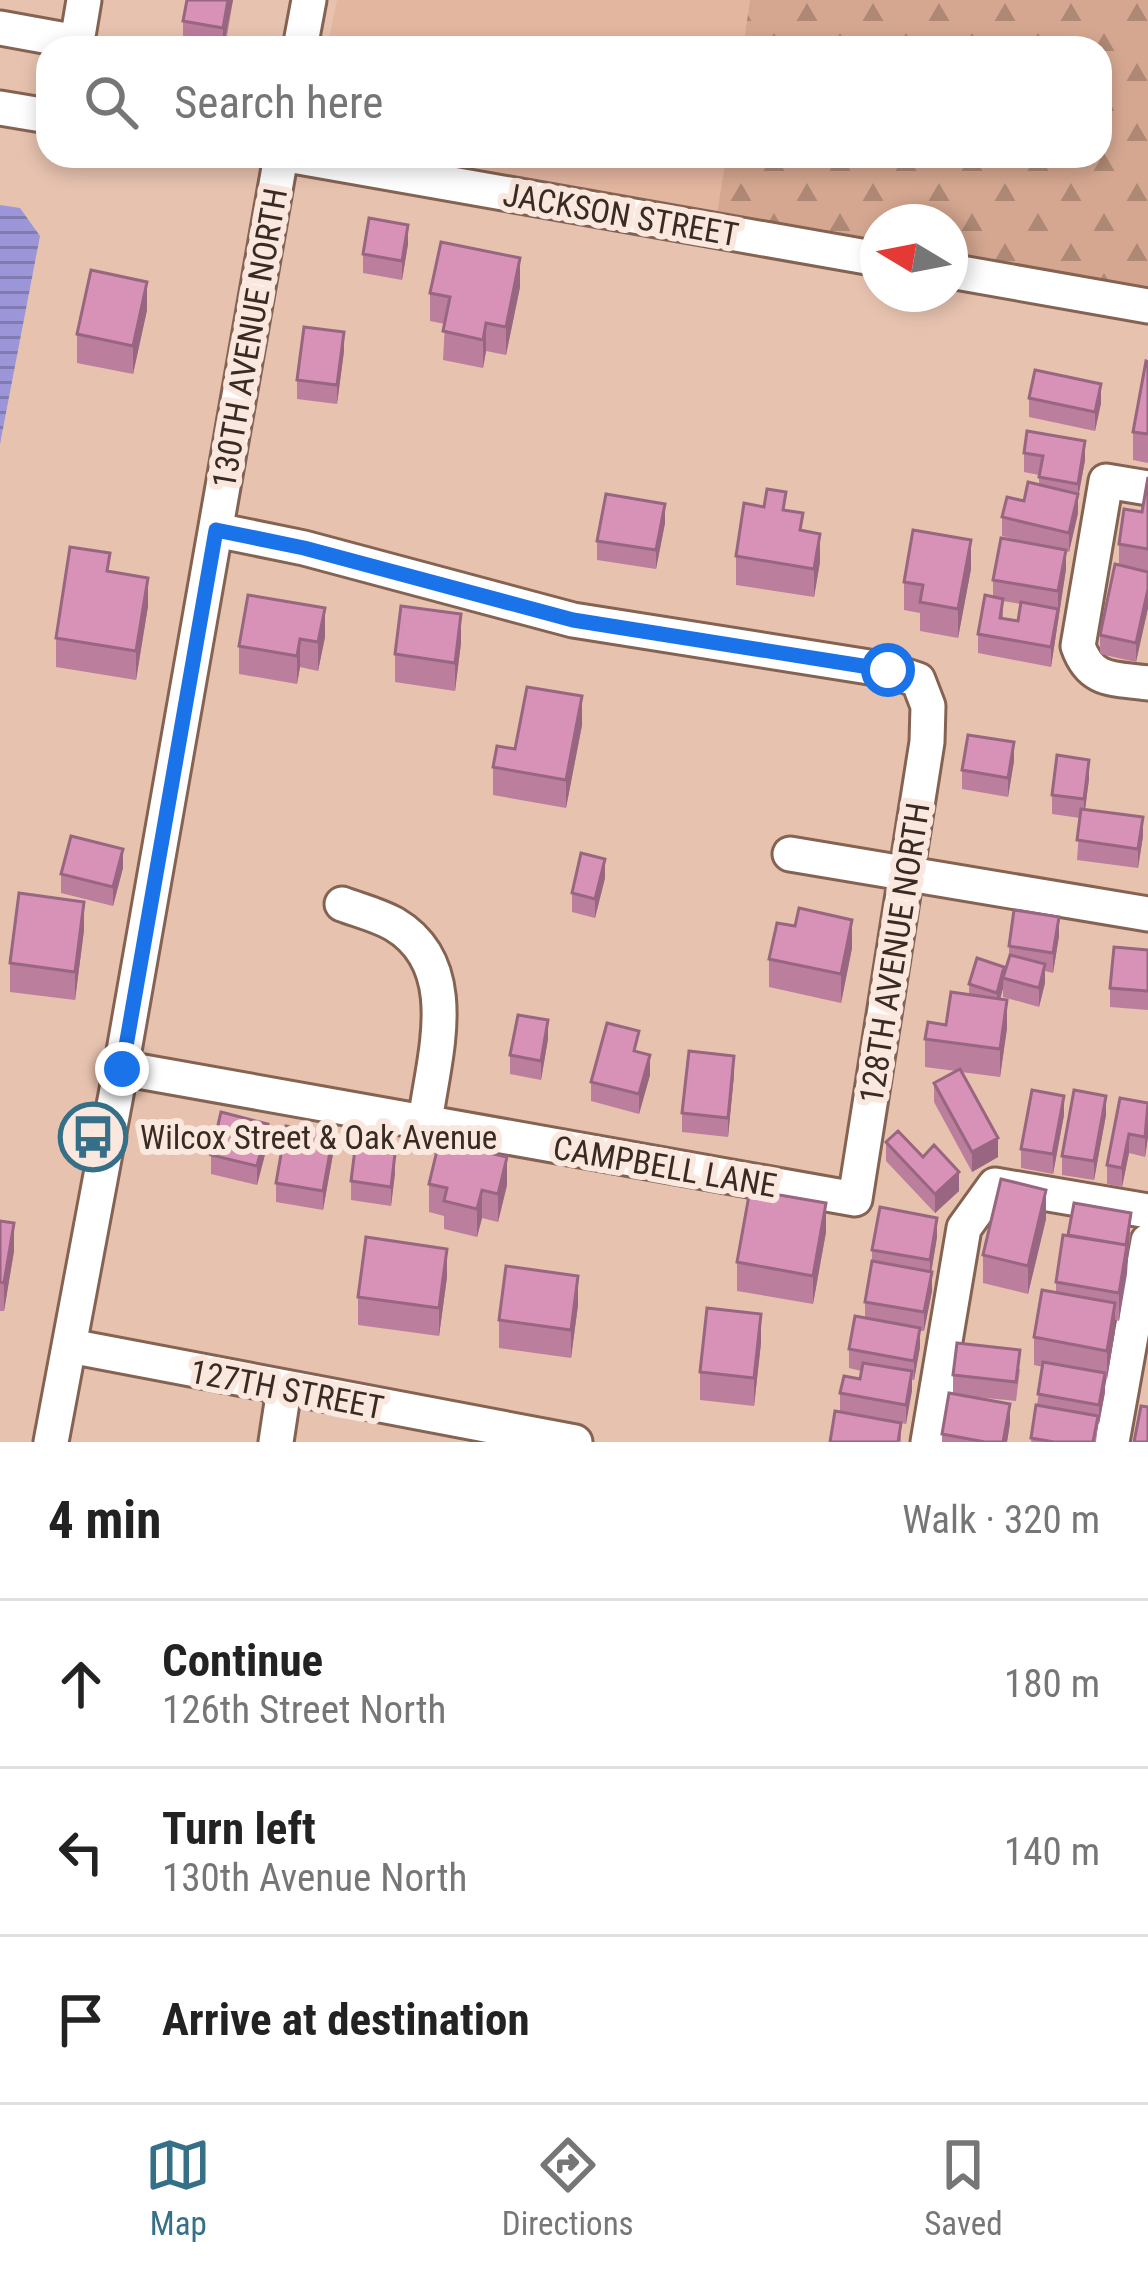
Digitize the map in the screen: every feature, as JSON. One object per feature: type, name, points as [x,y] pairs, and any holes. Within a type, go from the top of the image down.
[{"type":"street","points":[[78,36],[84,0]]},
{"type":"street","points":[[302,36],[309,0]]},
{"type":"street","points":[[0,28],[44,36]]},
{"type":"street","points":[[0,108],[36,114]]},
{"type":"street","name":"130TH AVENUE NORTH","points":[[51,1442],[122,1069],[279,168]]},
{"type":"street","name":"JACKSON STREET","points":[[361,168],[860,256]]},
{"type":"street","points":[[968,275],[1148,306]]},
{"type":"street","points":[[1148,488],[1106,481],[1078,646],[1095,674],[1148,683]]},
{"type":"street","name":"128TH AVENUE NORTH","points":[[216,530],[304,548],[573,620],[888,670],[918,680],[928,706],[927,742],[855,1199]]},
{"type":"street","points":[[790,854],[1148,914]]},
{"type":"street","points":[[342,904],[397,926],[434,969],[441,995],[425,1123]]},
{"type":"street","name":"CAMPBELL LANE","points":[[122,1069],[855,1199]]},
{"type":"street","points":[[928,1442],[964,1228],[995,1185],[1148,1211]]},
{"type":"street","points":[[1112,1442],[1148,1241]]},
{"type":"street","name":"127TH STREET","points":[[70,1346],[575,1442]]},
{"type":"street","points":[[276,1442],[284,1389]]},
{"type":"shaded area","points":[[337,0],[750,0],[745,36],[330,36]]},
{"type":"shaded area","points":[[469,168],[724,168],[717,214]]},
{"type":"shaded area","points":[[0,205],[20,208],[40,236],[0,444]]},
{"type":"green space","points":[[750,0],[1148,0],[1148,292],[968,261],[968,204],[860,204],[860,241],[717,214],[724,168],[1112,168],[1112,36],[745,36]]},
{"type":"building","points":[[187,0],[228,0],[223,28],[183,21]]},
{"type":"building","points":[[369,218],[408,225],[402,261],[363,254]]},
{"type":"building","points":[[441,242],[520,258],[506,327],[486,323],[483,340],[443,331],[450,297],[430,293]]},
{"type":"building","points":[[91,270],[147,282],[133,346],[77,334]]},
{"type":"building","points":[[304,327],[344,332],[337,385],[297,380]]},
{"type":"building","points":[[1148,362],[1148,434],[1133,432]]},
{"type":"building","points":[[1035,370],[1101,384],[1095,412],[1029,398]]},
{"type":"building","points":[[1027,431],[1085,441],[1078,484],[1039,477],[1043,456],[1024,453]]},
{"type":"building","points":[[1148,477],[1148,549],[1119,544],[1124,509],[1142,512]]},
{"type":"building","points":[[1028,482],[1078,494],[1069,533],[1002,517],[1007,497],[1024,501]]},
{"type":"building","points":[[767,489],[786,492],[783,510],[803,513],[800,530],[820,534],[814,569],[736,556],[744,503],[764,507]]},
{"type":"building","points":[[606,494],[665,504],[656,550],[597,541]]},
{"type":"building","points":[[913,530],[971,540],[958,609],[920,602],[923,585],[904,582]]},
{"type":"building","points":[[1001,538],[1066,550],[1058,591],[993,580]]},
{"type":"building","points":[[70,547],[110,553],[107,571],[148,578],[136,651],[56,638]]},
{"type":"building","points":[[1115,564],[1148,572],[1136,643],[1100,635]]},
{"type":"building","points":[[248,595],[325,608],[318,642],[300,639],[297,656],[239,646]]},
{"type":"building","points":[[985,595],[1003,599],[1000,618],[1018,621],[1021,602],[1058,609],[1051,647],[978,634]]},
{"type":"building","points":[[401,606],[461,614],[455,663],[395,654]]},
{"type":"building","points":[[527,687],[582,696],[566,780],[493,767],[497,746],[515,749]]},
{"type":"building","points":[[968,735],[1014,742],[1008,778],[962,770]]},
{"type":"building","points":[[1057,755],[1089,760],[1084,799],[1052,795]]},
{"type":"building","points":[[1081,809],[1143,817],[1138,849],[1077,840]]},
{"type":"building","points":[[71,836],[123,849],[113,887],[61,874]]},
{"type":"building","points":[[581,853],[605,859],[595,899],[572,893]]},
{"type":"building","points":[[19,893],[84,902],[75,972],[10,963]]},
{"type":"building","points":[[799,908],[852,920],[841,974],[769,959],[777,923],[795,926]]},
{"type":"building","points":[[1014,910],[1059,917],[1053,953],[1009,946]]},
{"type":"building","points":[[1114,947],[1148,950],[1148,991],[1110,988]]},
{"type":"building","points":[[1010,955],[1045,964],[1039,988],[1003,978]]},
{"type":"building","points":[[977,958],[1004,967],[997,993],[969,984]]},
{"type":"building","points":[[951,992],[1007,1000],[1000,1049],[925,1039],[928,1022],[946,1025]]},
{"type":"building","points":[[518,1015],[548,1020],[541,1061],[510,1055]]},
{"type":"building","points":[[607,1023],[639,1031],[634,1051],[650,1055],[639,1094],[591,1082]]},
{"type":"building","points":[[689,1051],[734,1056],[728,1118],[682,1113]]},
{"type":"building","points":[[960,1069],[998,1138],[972,1152],[934,1083]]},
{"type":"building","points":[[1032,1090],[1064,1096],[1053,1154],[1021,1149]]},
{"type":"building","points":[[1074,1090],[1106,1096],[1094,1161],[1062,1156]]},
{"type":"building","points":[[1120,1098],[1148,1103],[1145,1137],[1129,1134],[1122,1168],[1107,1165]]},
{"type":"building","points":[[221,1112],[268,1124],[257,1166],[211,1155]]},
{"type":"building","points":[[286,1126],[333,1135],[323,1191],[276,1183]]},
{"type":"building","points":[[898,1131],[923,1157],[934,1145],[959,1172],[935,1194],[886,1142]]},
{"type":"building","points":[[439,1142],[507,1157],[498,1194],[482,1190],[477,1209],[444,1201],[447,1188],[429,1184]]},
{"type":"building","points":[[355,1149],[395,1154],[391,1187],[351,1181]]},
{"type":"building","points":[[1001,1179],[1046,1190],[1028,1266],[983,1255]]},
{"type":"building","points":[[750,1190],[826,1203],[813,1276],[737,1262]]},
{"type":"building","points":[[1074,1203],[1131,1213],[1126,1245],[1068,1235]]},
{"type":"building","points":[[880,1207],[937,1218],[930,1260],[872,1250]]},
{"type":"building","points":[[0,1221],[14,1223],[4,1283],[0,1282]]},
{"type":"building","points":[[1063,1235],[1127,1245],[1119,1293],[1056,1282]]},
{"type":"building","points":[[366,1237],[447,1249],[439,1308],[358,1297]]},
{"type":"building","points":[[872,1261],[932,1272],[924,1312],[865,1302]]},
{"type":"building","points":[[506,1266],[578,1276],[571,1330],[499,1320]]},
{"type":"building","points":[[1042,1290],[1115,1303],[1107,1351],[1034,1337]]},
{"type":"building","points":[[707,1308],[761,1314],[754,1378],[700,1372]]},
{"type":"building","points":[[855,1316],[920,1328],[914,1361],[849,1349]]},
{"type":"building","points":[[957,1343],[1020,1350],[1016,1382],[953,1375]]},
{"type":"building","points":[[1043,1362],[1105,1373],[1099,1405],[1038,1394]]},
{"type":"building","points":[[863,1363],[912,1371],[906,1405],[840,1393],[844,1376],[860,1379]]},
{"type":"building","points":[[949,1393],[1010,1404],[1003,1442],[942,1434]]},
{"type":"building","points":[[1036,1405],[1098,1416],[1093,1442],[1031,1438]]},
{"type":"building","points":[[1141,1406],[1148,1407],[1148,1442],[1134,1442]]},
{"type":"building","points":[[835,1411],[901,1423],[898,1442],[830,1442]]},
{"type":"place","name":"Wilcox Street & Oak Avenue","points":[[93,1137]]},
{"type":"route","points":[[122,1069],[216,530],[304,548],[573,620],[888,670]]}]
